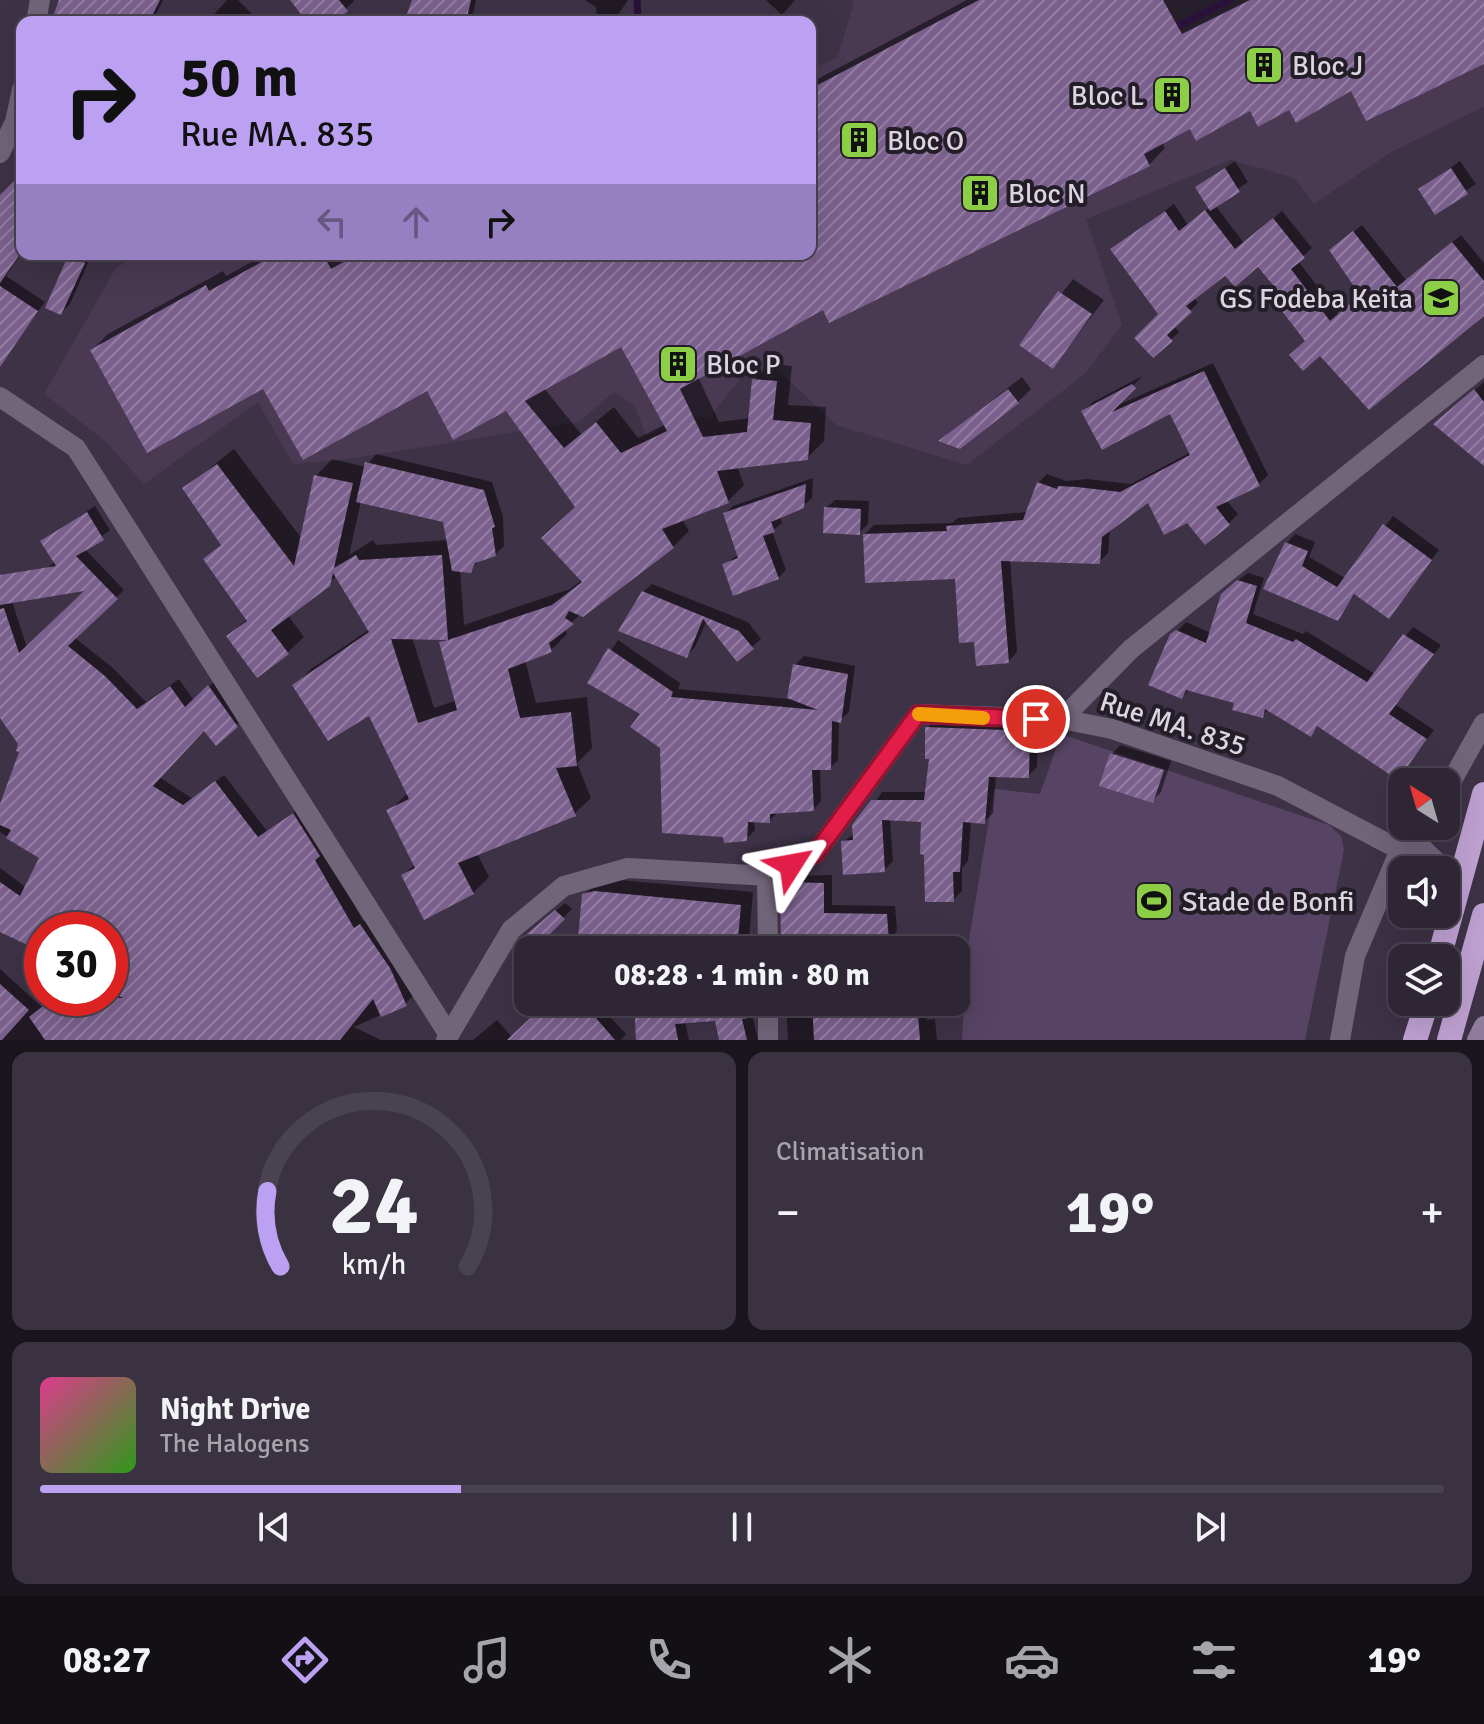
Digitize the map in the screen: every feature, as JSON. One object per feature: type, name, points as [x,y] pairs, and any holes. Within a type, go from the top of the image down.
[{"type":"highway","points":[[1460,883],[1484,794]]},
{"type":"highway","points":[[1449,1040],[1484,915]]},
{"type":"highway","points":[[1415,1040],[1423,1016]]},
{"type":"street","points":[[0,153],[16,117]]},
{"type":"street","points":[[1062,719],[1131,649],[1484,365]]},
{"type":"street","points":[[0,397],[76,448],[448,1038]]},
{"type":"street","name":"Rue MA. 835","points":[[448,1038],[511,930],[564,886],[628,868],[767,876],[815,854],[918,714],[1062,719],[1112,729],[1278,786],[1400,850],[1421,847],[1430,856]]},
{"type":"street","points":[[1459,768],[1484,723]]},
{"type":"street","points":[[1340,1040],[1355,956],[1406,840]]},
{"type":"street","points":[[767,876],[768,936]]},
{"type":"street","points":[[768,1016],[768,1040]]},
{"type":"street","points":[[1477,1040],[1484,1026]]},
{"type":"shaded area","points":[[852,0],[1484,0],[1484,107],[1393,151],[1314,204],[1294,178],[1231,160],[1086,219],[1122,325],[1086,373],[967,465],[836,425],[773,365],[747,371],[708,419],[694,416],[646,436],[635,406],[614,392],[579,422],[343,460],[293,464],[258,402],[144,484],[104,440],[44,394],[116,268],[127,260],[816,260],[816,67],[837,58],[854,3]]},
{"type":"shaded area","name":"Stade de Bonfi","points":[[1061,734],[1329,825],[1341,836],[1344,850],[1305,1040],[962,1040],[963,1016],[970,1016],[970,936],[994,789],[1040,794]]},
{"type":"building","points":[[59,0],[160,0],[152,16],[53,16]]},
{"type":"building","points":[[290,0],[339,0],[348,11],[342,16],[302,16]]},
{"type":"building","points":[[412,0],[471,0],[467,16],[406,16]]},
{"type":"building","points":[[979,0],[1163,0],[1182,34],[1250,0],[1484,0],[1484,64],[1366,121],[1351,91],[1296,123],[1289,110],[1258,127],[1250,111],[1196,141],[1190,129],[1144,154],[1150,166],[829,323],[823,310],[680,389],[703,437],[747,432],[752,379],[777,381],[773,420],[811,423],[808,460],[717,471],[729,503],[662,529],[674,548],[583,617],[569,611],[565,618],[574,624],[549,643],[552,652],[508,669],[520,718],[571,712],[577,766],[556,768],[576,816],[458,863],[474,894],[424,920],[401,875],[415,868],[386,810],[409,799],[369,716],[328,741],[292,685],[369,632],[333,573],[330,586],[271,630],[289,654],[257,678],[226,636],[247,621],[203,559],[221,545],[182,488],[217,464],[294,566],[314,475],[353,483],[334,568],[356,555],[359,560],[442,555],[448,640],[552,605],[582,582],[541,538],[575,507],[506,411],[453,440],[427,391],[303,460],[263,389],[147,453],[90,350],[206,285],[209,291],[265,260],[326,260],[331,269],[347,260],[816,260],[816,86]],"holes":[[[621,347],[667,431],[621,453],[596,422],[564,448],[525,401]],[[391,639],[447,640],[439,642],[457,710],[418,723]]]},
{"type":"building","points":[[1225,168],[1240,192],[1210,211],[1195,187]]},
{"type":"building","points":[[1451,168],[1468,194],[1435,215],[1418,189]]},
{"type":"building","points":[[16,179],[16,260],[0,283],[0,195]]},
{"type":"building","points":[[1205,210],[1235,249],[1273,218],[1305,258],[1291,269],[1330,321],[1360,295],[1329,250],[1353,231],[1397,287],[1452,242],[1484,281],[1484,316],[1369,410],[1320,356],[1303,371],[1289,355],[1305,341],[1275,302],[1282,296],[1258,267],[1235,287],[1225,276],[1186,306],[1192,312],[1167,335],[1173,341],[1153,358],[1134,338],[1158,314],[1110,249],[1165,211],[1179,231]]},
{"type":"building","points":[[66,260],[85,263],[61,315],[45,308]]},
{"type":"building","points":[[0,286],[38,311],[0,367]]},
{"type":"building","points":[[1058,291],[1092,314],[1053,369],[1019,345]]},
{"type":"building","points":[[1204,371],[1260,486],[1216,507],[1230,525],[1205,545],[1187,523],[1164,535],[1148,503],[1102,537],[1100,564],[1001,561],[1009,663],[976,666],[974,642],[959,643],[955,579],[865,583],[863,534],[947,531],[946,526],[1023,520],[1037,482],[1057,489],[1058,486],[1120,492],[1190,455],[1170,414],[1102,450],[1081,411],[1132,384],[1136,388],[1112,412]]},
{"type":"building","points":[[1008,389],[1019,403],[960,449],[938,441]]},
{"type":"building","points":[[1474,389],[1484,402],[1484,466],[1433,424]]},
{"type":"building","points":[[365,462],[484,490],[495,527],[492,528],[496,556],[475,563],[471,573],[452,571],[443,522],[356,502]]},
{"type":"building","points":[[806,484],[804,508],[771,522],[775,532],[763,536],[779,579],[733,596],[722,564],[738,558],[723,513]]},
{"type":"building","points":[[824,507],[861,509],[860,535],[823,533]]},
{"type":"building","points":[[87,512],[104,540],[76,556],[118,599],[68,646],[105,676],[137,709],[170,686],[185,707],[208,685],[238,727],[216,746],[204,731],[153,786],[183,805],[215,781],[258,837],[293,813],[320,856],[315,860],[354,928],[360,924],[390,968],[407,1006],[381,1017],[373,999],[340,1040],[45,1040],[30,1016],[128,1016],[128,912],[24,912],[24,943],[0,932],[0,882],[20,896],[39,858],[6,838],[11,830],[0,825],[0,804],[19,752],[16,751],[18,744],[0,718],[0,609],[4,608],[19,653],[84,591],[0,605],[0,575],[56,566],[40,541]]},
{"type":"building","points":[[1383,524],[1432,560],[1389,619],[1354,594],[1338,621],[1263,589],[1285,542],[1308,551],[1302,566],[1337,587]]},
{"type":"building","points":[[1237,580],[1257,586],[1246,623],[1293,642],[1296,639],[1367,682],[1403,634],[1434,654],[1389,714],[1427,739],[1406,768],[1388,768],[1388,773],[1317,726],[1311,737],[1265,709],[1263,718],[1232,710],[1234,703],[1186,690],[1182,699],[1148,685],[1170,634],[1176,630],[1206,643],[1221,594]]},
{"type":"building","points":[[642,591],[739,631],[754,649],[737,662],[703,619],[687,658],[618,631]]},
{"type":"building","points":[[608,648],[673,692],[671,697],[818,710],[787,698],[793,664],[848,674],[841,723],[832,721],[831,770],[812,770],[814,811],[770,814],[770,823],[748,822],[747,841],[724,843],[723,837],[662,833],[660,748],[630,727],[640,714],[587,683]]},
{"type":"building","points":[[925,727],[1030,731],[1029,778],[989,777],[985,824],[963,822],[960,872],[953,872],[954,902],[925,902],[924,855],[920,854],[921,822],[882,820],[885,872],[843,875],[841,841],[853,840],[852,825],[871,800],[924,800],[929,759],[925,759]]},
{"type":"building","points":[[1110,753],[1164,770],[1153,803],[1099,786]]},
{"type":"building","points":[[824,883],[824,913],[887,914],[889,936],[781,936],[780,884]]},
{"type":"building","points":[[594,891],[741,905],[738,936],[578,936],[582,894]]},
{"type":"building","points":[[555,910],[565,919],[548,936],[525,936]]},
{"type":"building","points":[[0,984],[24,1006],[24,1016],[0,1040]]},
{"type":"building","points":[[532,1016],[594,1016],[615,1040],[507,1040]]},
{"type":"building","points":[[635,1016],[755,1016],[742,1019],[747,1040],[719,1040],[715,1021],[675,1024],[678,1040],[636,1040]]},
{"type":"building","points":[[813,1016],[918,1016],[920,1040],[814,1040]]},
{"type":"waterway","points":[[637,0],[638,16]]},
{"type":"waterway","points":[[1170,30],[1230,0]]},
{"type":"slow traffic","points":[[919,714],[983,718]]},
{"type":"place","name":"Bloc J","points":[[1264,65]]},
{"type":"place","name":"Bloc L","points":[[1172,95]]},
{"type":"place","name":"Bloc O","points":[[859,140]]},
{"type":"place","name":"Bloc N","points":[[980,193]]},
{"type":"place","name":"GS Fodeba Keita","points":[[1441,298]]},
{"type":"place","name":"Bloc P","points":[[678,364]]},
{"type":"place","name":"Stade de Bonfi","points":[[1154,901]]},
{"type":"route","points":[[791,865],[815,854],[918,714],[1036,719]]}]
